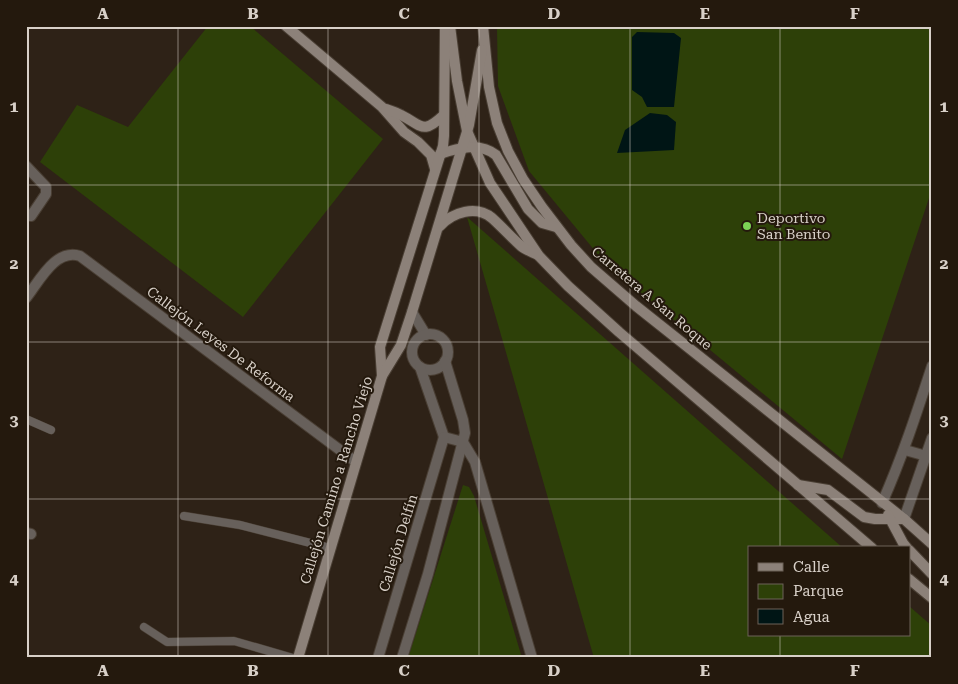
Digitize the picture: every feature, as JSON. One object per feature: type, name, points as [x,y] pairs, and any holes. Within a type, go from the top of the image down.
[{"type":"main road","points":[[286,26],[382,107],[404,132],[431,155],[435,169]]},
{"type":"main road","points":[[382,376],[380,347],[444,136],[445,26]]},
{"type":"main road","points":[[450,26],[457,81],[467,131],[490,183],[539,256],[568,286],[624,336],[870,546]]},
{"type":"main road","name":"Carretera A San Roque","points":[[483,26],[489,87],[497,124],[508,151],[523,179],[556,227],[591,267],[636,306],[904,519],[932,544]]},
{"type":"main road","name":"Callejón Camino a Rancho Viejo","points":[[298,658],[382,376],[401,345],[438,229],[467,131],[484,40]]},
{"type":"main road","points":[[382,107],[402,115],[421,127],[428,127],[434,124],[444,115]]},
{"type":"main road","points":[[440,154],[462,149],[476,152],[484,148],[496,155],[528,209],[542,223],[556,227]]},
{"type":"main road","points":[[438,229],[452,215],[467,211],[478,212],[492,218],[523,247],[539,256]]},
{"type":"main road","points":[[797,485],[828,490],[864,517],[904,519]]},
{"type":"main road","points":[[882,503],[906,546]]},
{"type":"main road","points":[[910,551],[932,574]]},
{"type":"main road","points":[[910,580],[932,598]]},
{"type":"street","points":[[26,166],[46,187],[46,194],[31,216]]},
{"type":"street","name":"Callejón Leyes De Reforma","points":[[26,298],[54,262],[67,254],[74,254],[87,260],[356,462]]},
{"type":"street","points":[[412,312],[426,334]]},
{"type":"street","points":[[420,367],[434,369],[445,361],[448,351],[444,341],[436,335],[426,334],[417,340],[412,349],[414,359],[420,367],[444,437],[463,442],[475,462],[532,658]]},
{"type":"street","points":[[401,345],[412,349]]},
{"type":"street","points":[[402,658],[428,574],[465,433],[463,420],[445,361]]},
{"type":"street","points":[[882,503],[905,450],[932,366]]},
{"type":"street","name":"Callejón Delfín","points":[[378,658],[444,437]]},
{"type":"street","points":[[904,519],[929,457],[932,438]]},
{"type":"street","points":[[905,450],[929,457]]},
{"type":"lane","points":[[26,419],[51,430]]},
{"type":"lane","points":[[184,516],[240,526],[330,548]]},
{"type":"lane","points":[[144,627],[167,642],[234,641],[293,658]]},
{"type":"green space","points":[[208,26],[250,26],[383,139],[243,317],[40,162],[77,105],[128,127]]},
{"type":"green space","name":"Deportivo San Benito","points":[[497,26],[932,26],[932,189],[842,459],[605,263],[529,171],[498,86]]},
{"type":"green space","points":[[467,217],[841,546],[748,546],[748,636],[910,636],[910,607],[932,626],[932,658],[594,658]]},
{"type":"green space","points":[[463,485],[469,487],[474,496],[522,658],[408,658]]},
{"type":"water","points":[[637,32],[674,33],[681,38],[674,107],[647,107],[642,97],[632,90],[632,37]]},
{"type":"water","points":[[650,113],[667,115],[676,122],[674,150],[617,153],[625,130]]},
{"type":"place","name":"Deportivo San Benito","points":[[747,226]]}]
